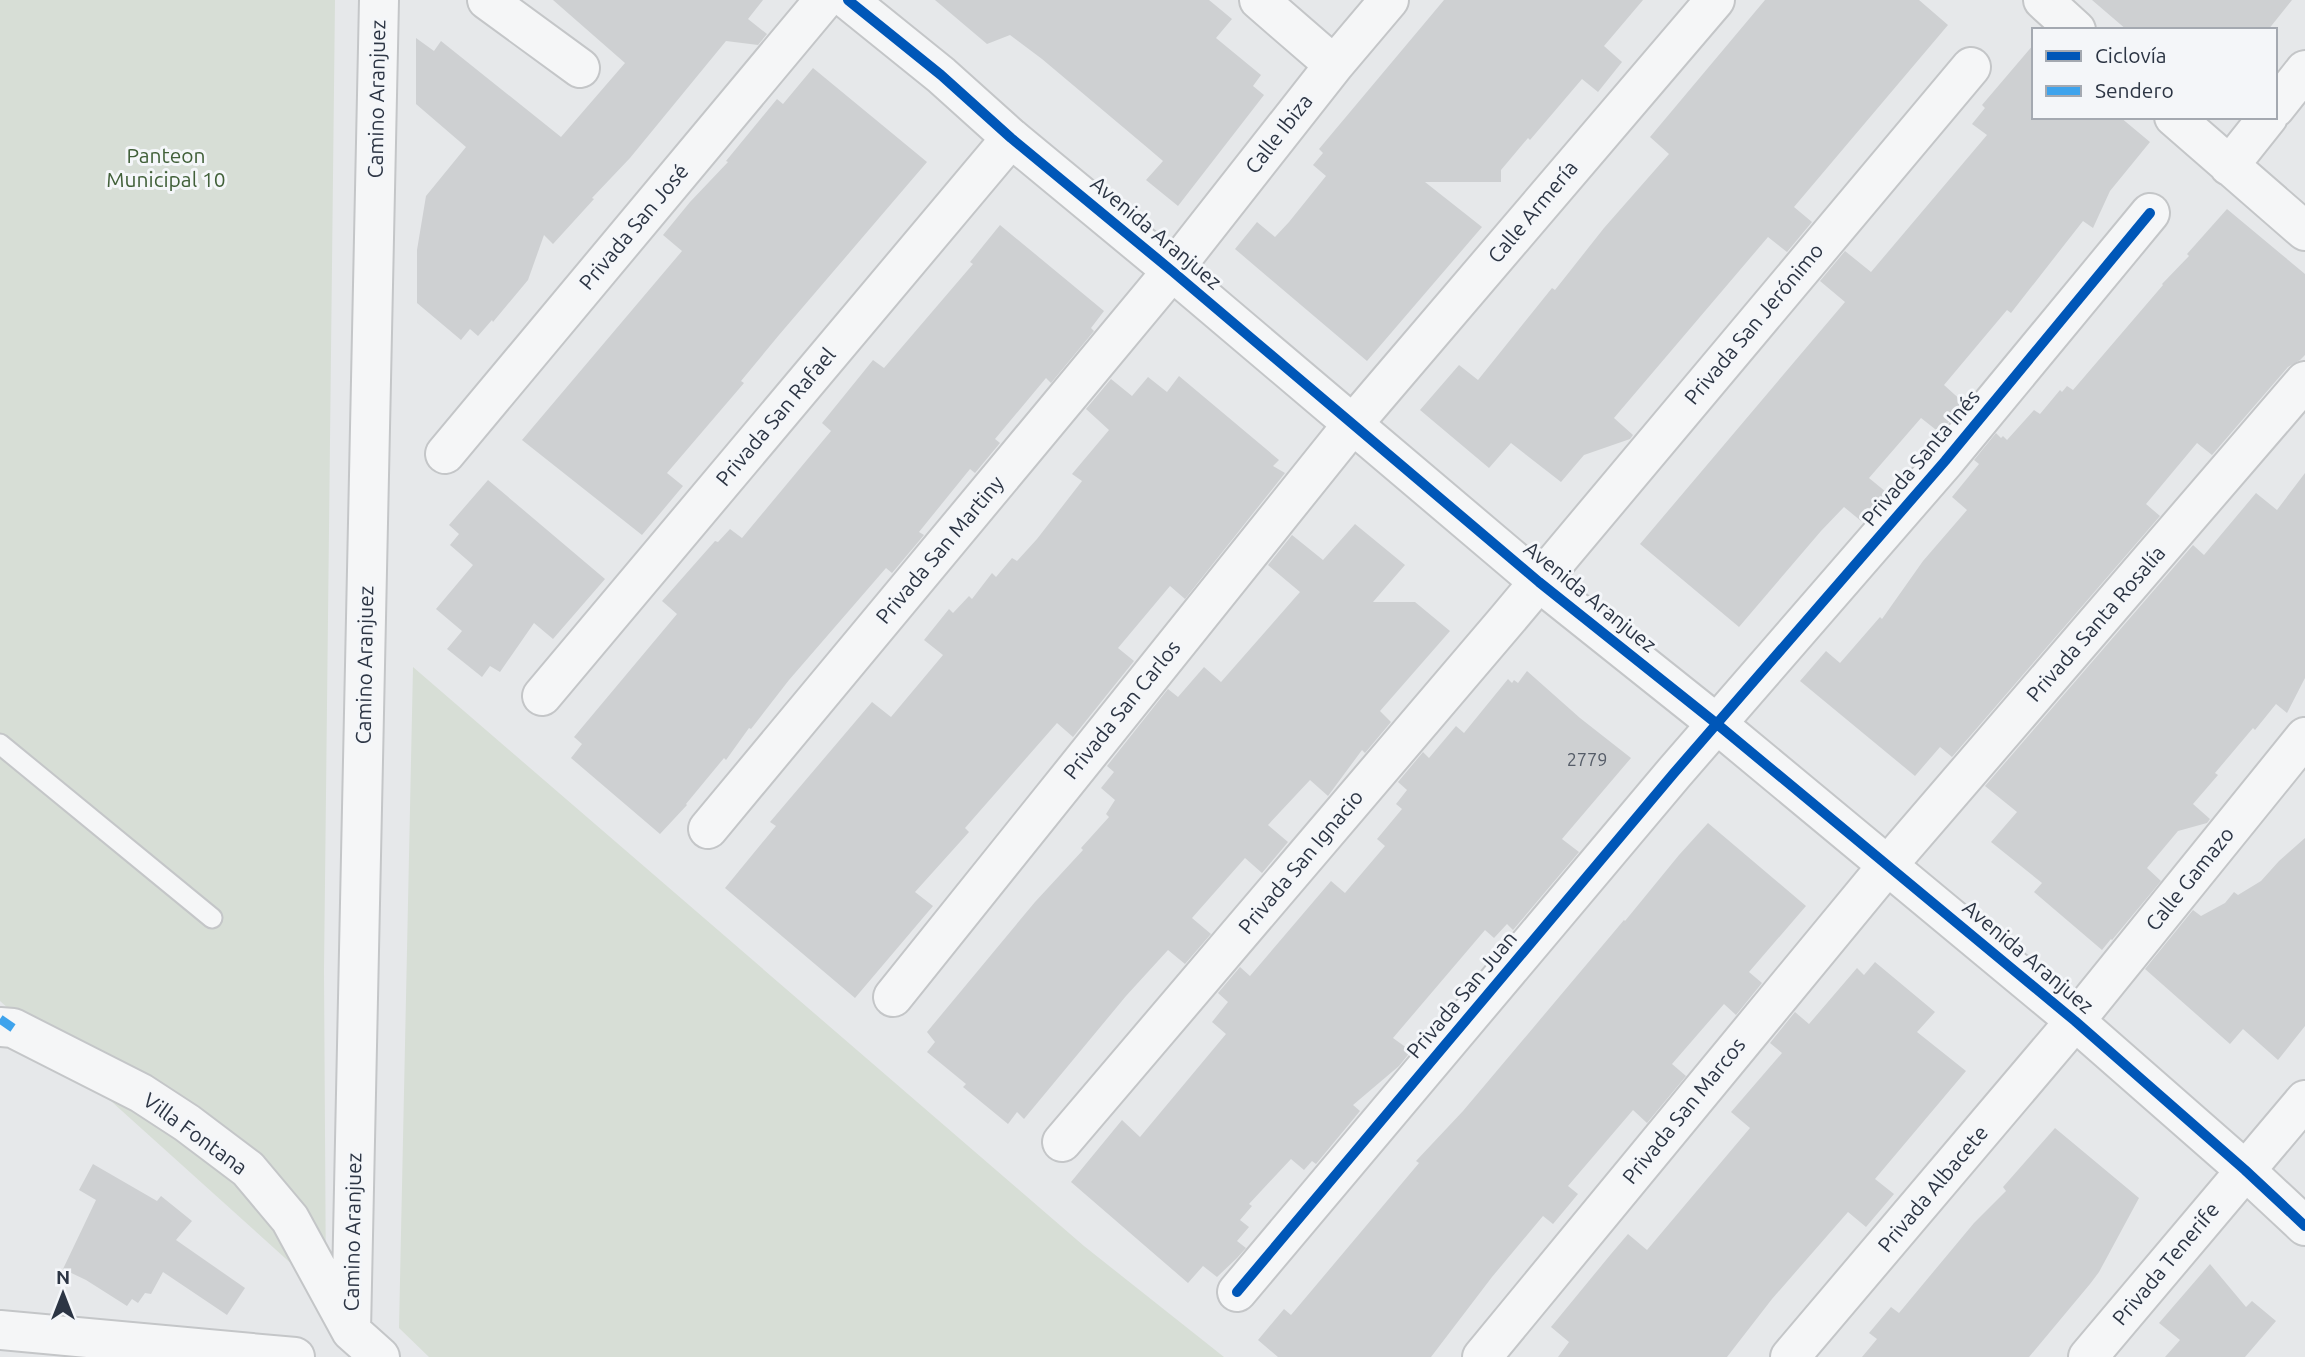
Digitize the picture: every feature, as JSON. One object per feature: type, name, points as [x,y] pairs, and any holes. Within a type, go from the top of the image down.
[{"type":"street","name":"Camino Aranjuez","points":[[351,1331],[379,0]]},
{"type":"street","points":[[487,0],[580,68]]},
{"type":"street","name":"Privada San José","points":[[444,454],[824,0]]},
{"type":"street","name":"Avenida Aranjuez","points":[[848,0],[941,75],[1011,138],[1539,582],[1717,724],[2075,1021],[2305,1226]]},
{"type":"street","points":[[1259,0],[1334,65]]},
{"type":"street","name":"Calle Ibiza","points":[[1172,271],[1334,65],[1389,0]]},
{"type":"street","name":"Calle Armería","points":[[1352,425],[1715,0]]},
{"type":"street","points":[[2044,0],[2074,28]]},
{"type":"street","name":"Privada San Jerónimo","points":[[1539,582],[1971,67]]},
{"type":"street","points":[[2277,106],[2305,71]]},
{"type":"street","points":[[2176,119],[2305,231]]},
{"type":"street","points":[[2229,166],[2265,119]]},
{"type":"street","name":"Privada San Rafael","points":[[542,696],[1011,138]]},
{"type":"street","name":"Privada Santa Inés","points":[[1717,724],[1945,461],[2150,213]]},
{"type":"street","name":"Privada San Martiny","points":[[708,829],[1172,271]]},
{"type":"street","name":"Privada Santa Rosalía","points":[[1886,866],[2305,381]]},
{"type":"street","name":"Privada San Carlos","points":[[893,997],[1352,425]]},
{"type":"street","name":"Privada San Ignacio","points":[[1062,1142],[1539,582]]},
{"type":"street","name":"Privada San Juan","points":[[1237,1292],[1717,724]]},
{"type":"street","name":"Calle Gamazo","points":[[2075,1021],[2305,737]]},
{"type":"street","name":"Privada San Marcos","points":[[1482,1357],[1886,866]]},
{"type":"street","name":"Privada Albacete","points":[[1790,1357],[2075,1021]]},
{"type":"street","name":"Villa Fontana","points":[[7,1028],[141,1093],[247,1169],[290,1219],[351,1331],[380,1357]]},
{"type":"street","name":"Privada Tenerife","points":[[2088,1357],[2305,1100]]},
{"type":"street","points":[[0,1330],[295,1357]]},
{"type":"lane","points":[[0,744],[212,918]]},
{"type":"green space","name":"Panteon Municipal 10","points":[[0,0],[335,0],[324,971],[326,1295],[0,1001]]},
{"type":"green space","points":[[413,667],[1084,1246],[1224,1357],[429,1357],[399,1328]]},
{"type":"building","points":[[553,0],[763,0],[748,19],[767,34],[758,45],[726,41],[630,158],[553,244],[544,235],[528,280],[493,322],[492,320],[478,336],[470,329],[461,340],[417,303],[417,250],[426,196],[466,147],[416,104],[416,38],[434,51],[441,41],[561,137],[625,63]]},
{"type":"building","points":[[935,0],[1209,0],[1232,19],[1216,38],[1261,75],[1253,86],[1264,95],[1178,206],[1146,180],[1163,161],[1149,149],[1010,35],[987,44]]},
{"type":"building","points":[[1444,0],[1643,0],[1604,46],[1622,62],[1598,92],[1582,79],[1501,170],[1501,182],[1425,182],[1482,227],[1367,361],[1235,249],[1257,222],[1275,237],[1289,222],[1326,176],[1313,165],[1323,153],[1319,149]]},
{"type":"building","points":[[1765,0],[1919,0],[1948,25],[1794,207],[1812,222],[1787,252],[1768,237],[1614,418],[1633,435],[1630,439],[1584,455],[1561,482],[1511,443],[1489,468],[1420,410],[1459,365],[1478,380],[1552,288],[1555,290],[1604,228],[1669,154],[1650,137]]},
{"type":"building","points":[[2092,0],[2292,0],[2270,28],[2125,28]]},
{"type":"building","points":[[2032,46],[2032,119],[2122,119],[2150,142],[2110,191],[2093,228],[2083,221],[2011,313],[2007,310],[1944,385],[1964,403],[1940,433],[1921,418],[1869,478],[1886,492],[1861,521],[1844,507],[1739,627],[1640,544],[1845,302],[1820,281],[1845,251],[1871,272],[1987,135],[1972,124],[1985,108],[1982,105]]},
{"type":"building","points":[[813,68],[927,162],[779,335],[741,381],[744,383],[667,473],[683,486],[642,535],[522,440],[682,251],[663,235],[728,162],[726,161],[777,99],[783,104]]},
{"type":"building","points":[[2227,209],[2305,274],[2305,355],[2288,367],[2212,455],[2197,443],[2146,504],[2160,516],[1952,757],[1940,747],[1915,776],[1800,681],[1826,651],[1840,663],[1880,617],[1882,619],[1923,561],[1967,510],[1952,497],[1979,464],[1974,460],[1996,433],[2007,440],[2034,410],[2040,414],[2060,390],[2062,392],[2067,386],[2073,390]]},
{"type":"building","points":[[1000,225],[1104,311],[1091,328],[1094,331],[1051,383],[1046,378],[995,439],[1000,443],[975,473],[970,469],[919,532],[924,535],[892,573],[886,568],[789,680],[751,729],[749,728],[726,760],[724,758],[660,834],[571,758],[582,744],[574,737],[677,614],[662,601],[715,541],[718,542],[730,529],[742,538],[831,431],[822,423],[873,360],[884,368],[973,264],[970,262]]},
{"type":"building","points":[[1179,376],[1279,460],[1273,466],[1285,473],[1185,599],[1170,586],[1118,648],[1134,661],[1073,737],[1057,723],[965,828],[969,832],[915,892],[933,906],[855,998],[725,888],[776,826],[770,822],[872,702],[891,717],[943,655],[924,640],[949,609],[953,613],[969,596],[972,599],[992,573],[996,577],[1012,558],[1017,561],[1082,481],[1072,474],[1109,430],[1086,409],[1111,379],[1132,396],[1148,377],[1167,392]]},
{"type":"building","points":[[2305,473],[2305,678],[2287,713],[2276,704],[2215,773],[2218,775],[2193,804],[2210,819],[2207,823],[2178,831],[2147,868],[2161,881],[2102,950],[2034,892],[2042,883],[1991,842],[2017,812],[1985,786],[2193,545],[2204,555],[2256,493],[2277,510]]},
{"type":"building","points":[[488,480],[605,579],[553,639],[534,623],[500,672],[490,666],[482,677],[447,649],[462,631],[436,609],[473,565],[450,545],[459,534],[449,525]]},
{"type":"building","points":[[1355,524],[1405,565],[1373,602],[1415,602],[1450,631],[1380,711],[1391,722],[1365,753],[1362,750],[1328,796],[1310,780],[1268,825],[1288,842],[1262,873],[1245,858],[1192,918],[1211,934],[1185,964],[1168,950],[1126,996],[1024,1119],[1017,1112],[1008,1124],[963,1087],[966,1084],[927,1052],[935,1042],[927,1032],[1109,817],[1106,814],[1115,800],[1101,788],[1114,772],[1107,766],[1168,689],[1178,697],[1204,667],[1221,682],[1300,592],[1268,565],[1292,535],[1323,560]]},
{"type":"building","points":[[1527,671],[1631,758],[1562,839],[1579,852],[1513,930],[1507,924],[1494,938],[1485,930],[1393,1038],[1411,1051],[1399,1066],[1353,1105],[1360,1111],[1316,1164],[1312,1161],[1304,1170],[1291,1159],[1249,1204],[1252,1206],[1240,1220],[1249,1227],[1237,1241],[1246,1248],[1237,1258],[1217,1277],[1203,1266],[1188,1283],[1071,1182],[1122,1120],[1140,1137],[1226,1034],[1212,1022],[1228,1002],[1218,993],[1240,967],[1250,976],[1331,881],[1345,893],[1385,846],[1377,839],[1402,809],[1396,804],[1407,790],[1398,782],[1423,752],[1429,758],[1456,726],[1464,733],[1508,679],[1512,683],[1514,680],[1518,683]]},
{"type":"building","points":[[1708,823],[1806,906],[1749,972],[1762,983],[1736,1015],[1724,1004],[1672,1064],[1686,1076],[1647,1123],[1633,1110],[1568,1186],[1578,1194],[1553,1224],[1543,1216],[1431,1357],[1278,1357],[1258,1340],[1284,1309],[1291,1315],[1419,1163],[1416,1161],[1463,1111]]},
{"type":"building","points":[[2305,838],[2305,1026],[2278,1060],[2243,1029],[2230,1044],[2145,969],[2193,910],[2201,916],[2225,903],[2234,892],[2238,895],[2261,881]]},
{"type":"building","points":[[1875,962],[1935,1012],[1917,1032],[1966,1071],[1875,1179],[1894,1194],[1866,1227],[1848,1212],[1772,1299],[1727,1357],[1558,1357],[1569,1342],[1551,1327],[1611,1254],[1628,1234],[1647,1250],[1750,1128],[1731,1112],[1782,1053],[1770,1043],[1795,1012],[1809,1024],[1857,968],[1864,975]]},
{"type":"building","points":[[2055,1128],[2139,1198],[2099,1272],[2029,1357],[1862,1357],[1877,1339],[1869,1333],[1891,1307],[1899,1313],[1974,1223],[2006,1191],[2003,1187]]},
{"type":"building","points":[[93,1164],[157,1201],[161,1196],[192,1221],[176,1240],[245,1288],[227,1315],[163,1272],[151,1294],[145,1293],[138,1303],[132,1299],[127,1306],[63,1269],[96,1200],[79,1190]]},
{"type":"building","points":[[2210,1264],[2246,1307],[2252,1301],[2276,1321],[2245,1357],[2165,1357],[2180,1340],[2159,1323]]},
{"type":"marked path","points":[[0,1019],[13,1028]]},
{"type":"cycle path","points":[[848,0],[941,75],[1011,138],[1539,582],[1717,724],[2075,1021],[2305,1226]]},
{"type":"cycle path","points":[[1237,1292],[1674,773],[1945,461],[2150,213]]}]
